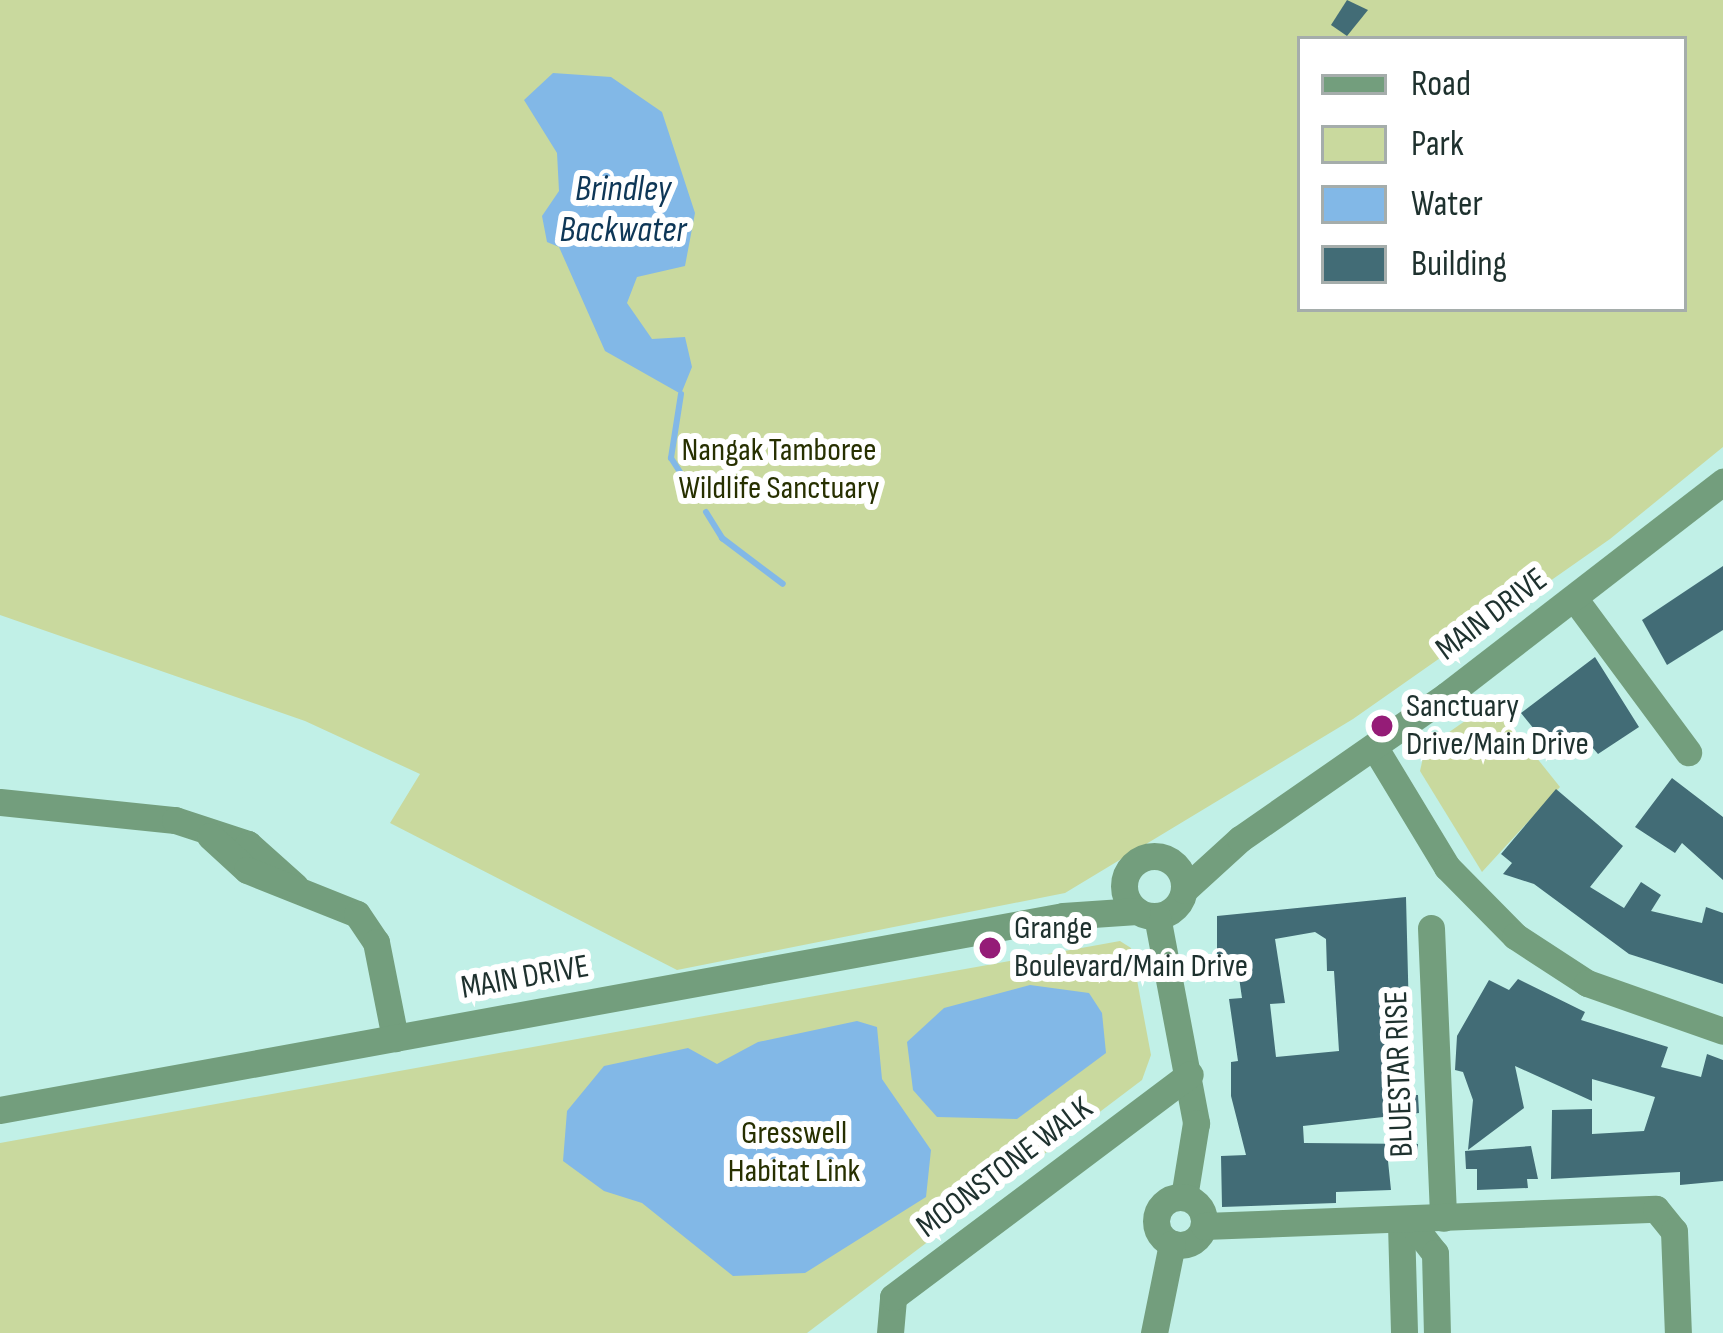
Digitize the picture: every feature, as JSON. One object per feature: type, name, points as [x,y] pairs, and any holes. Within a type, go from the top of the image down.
[{"type":"street","name":"MAIN DRIVE","points":[[1184,890],[1240,839],[1375,748],[1723,482]]},
{"type":"street","points":[[1574,598],[1688,752]]},
{"type":"street","points":[[1375,748],[1448,867],[1515,936],[1587,983],[1723,1031]]},
{"type":"street","points":[[0,802],[145,814],[262,853],[295,886],[346,906],[368,927],[395,1038]]},
{"type":"street","name":"MAIN DRIVE","points":[[1167,859],[1240,839]]},
{"type":"street","points":[[1147,914],[1175,908],[1184,890],[1181,872],[1167,859],[1138,860],[1123,884],[1147,914],[1190,1075],[1196,1123],[1184,1197]]},
{"type":"street","name":"MAIN DRIVE","points":[[1063,916],[1123,884]]},
{"type":"street","name":"MAIN DRIVE","points":[[0,1110],[1063,916],[1147,914]]},
{"type":"street","name":"BLUESTAR RISE","points":[[1431,928],[1443,1218]]},
{"type":"street","name":"MOONSTONE WALK","points":[[890,1333],[893,1297],[1190,1075]]},
{"type":"street","points":[[1154,1333],[1172,1244],[1156,1216],[1164,1202],[1184,1197],[1198,1205],[1204,1226],[1195,1240],[1172,1244]]},
{"type":"street","points":[[1204,1226],[1407,1224],[1443,1218],[1665,1212],[1674,1231],[1678,1333]]},
{"type":"street","points":[[1404,1333],[1407,1224]]},
{"type":"street","points":[[1407,1224],[1435,1253],[1437,1333]]},
{"type":"green space","name":"Nangak Tamboree Wildlife Sanctuary","points":[[0,0],[1723,0],[1723,447],[1610,539],[1353,719],[1065,893],[677,970],[390,823],[420,774],[305,721],[0,615]]},
{"type":"green space","points":[[1492,702],[1560,787],[1482,872],[1420,771],[1425,749]]},
{"type":"green space","name":"Gresswell Habitat Link","points":[[1120,941],[1131,948],[1151,1055],[1142,1080],[807,1333],[0,1333],[0,1143]]},
{"type":"water","name":"Brindley Backwater","points":[[553,73],[611,77],[662,112],[695,213],[685,266],[637,277],[627,303],[652,339],[685,337],[692,367],[681,394],[605,351],[559,247],[547,242],[542,216],[559,191],[557,153],[524,100]]},
{"type":"water","points":[[1030,985],[1089,993],[1102,1013],[1106,1053],[1017,1119],[937,1117],[913,1090],[907,1042],[944,1008]]},
{"type":"water","points":[[857,1021],[877,1027],[882,1079],[931,1150],[926,1197],[805,1273],[733,1276],[642,1203],[604,1191],[563,1161],[567,1111],[604,1066],[688,1048],[717,1064],[758,1042]]},
{"type":"building","points":[[1347,0],[1368,10],[1347,36],[1331,25]]},
{"type":"building","points":[[1723,566],[1723,630],[1667,665],[1642,620]]},
{"type":"building","points":[[1595,657],[1639,727],[1598,754],[1592,747],[1580,755],[1574,745],[1556,756],[1521,713]]},
{"type":"building","points":[[1672,778],[1723,817],[1723,880],[1682,843],[1675,853],[1635,827]]},
{"type":"building","points":[[1556,789],[1623,846],[1590,887],[1624,908],[1641,882],[1661,895],[1651,911],[1702,923],[1706,907],[1723,913],[1723,984],[1629,954],[1534,884],[1503,874],[1512,863],[1501,854]]},
{"type":"building","points":[[1406,897],[1411,1095],[1418,1095],[1419,1113],[1303,1126],[1304,1143],[1418,1144],[1417,1159],[1388,1161],[1391,1190],[1336,1192],[1336,1203],[1222,1207],[1221,1156],[1246,1155],[1231,1096],[1231,1062],[1238,1061],[1229,999],[1242,998],[1237,964],[1217,968],[1217,916]],"holes":[[[1315,932],[1326,939],[1327,971],[1334,971],[1339,1051],[1276,1057],[1270,1004],[1285,1003],[1275,939]]]},
{"type":"building","points":[[1518,979],[1585,1012],[1581,1020],[1668,1047],[1661,1067],[1701,1077],[1707,1054],[1723,1060],[1723,1181],[1680,1185],[1680,1172],[1551,1179],[1552,1110],[1592,1109],[1592,1134],[1644,1131],[1655,1097],[1592,1079],[1592,1101],[1515,1066],[1524,1108],[1468,1150],[1473,1100],[1463,1072],[1455,1070],[1457,1036],[1489,980],[1509,990]]},
{"type":"building","points":[[1531,1146],[1538,1179],[1527,1179],[1528,1188],[1477,1190],[1477,1169],[1466,1169],[1465,1151]]},
{"type":"waterway","points":[[681,394],[671,458],[694,494]]},
{"type":"waterway","points":[[706,512],[722,538],[783,584]]},
{"type":"place","name":"Sanctuary Drive/Main Drive","points":[[1382,726]]},
{"type":"place","name":"Grange Boulevard/Main Drive","points":[[990,948]]}]
